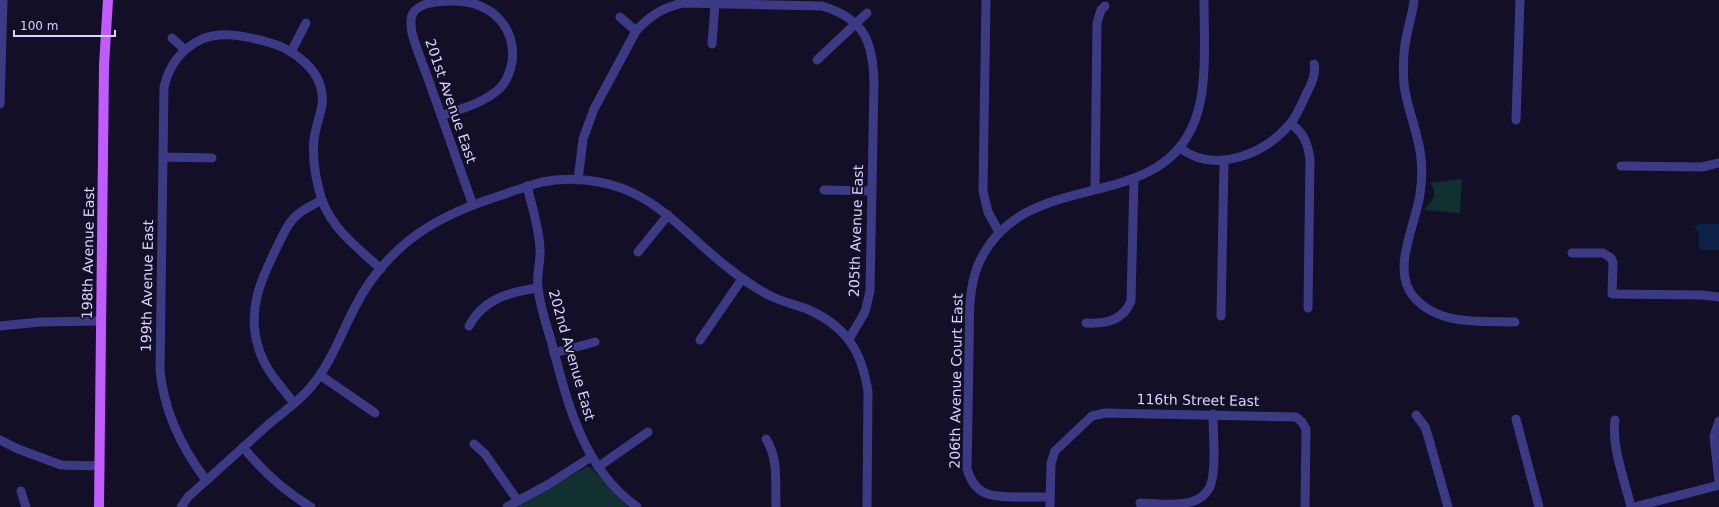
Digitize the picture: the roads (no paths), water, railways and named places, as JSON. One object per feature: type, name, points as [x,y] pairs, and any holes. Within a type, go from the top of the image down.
[{"type":"main road","name":"198th Avenue East","points":[[99,507],[104,65],[108,0]]},
{"type":"street","points":[[0,104],[3,0]]},
{"type":"street","name":"201st Avenue East","points":[[441,116],[479,101],[498,90],[506,81],[510,72],[512,44],[505,26],[497,16],[484,7],[467,2],[447,0],[425,2],[417,6],[411,19],[412,32],[441,116],[473,205]]},
{"type":"street","points":[[986,0],[983,191],[988,212],[999,232]]},
{"type":"street","name":"206th Avenue Court East","points":[[1050,497],[995,497],[983,492],[974,484],[967,469],[971,288],[978,265],[987,247],[999,232],[1029,210],[1048,202],[1134,179],[1159,166],[1180,148],[1193,127],[1201,100],[1203,77],[1204,0]]},
{"type":"street","points":[[1414,0],[1405,39],[1403,68],[1406,101],[1418,139],[1421,168],[1420,193],[1416,216],[1407,244],[1404,263],[1406,282],[1413,295],[1431,312],[1445,317],[1465,320],[1515,322]]},
{"type":"street","points":[[1516,120],[1520,0]]},
{"type":"street","name":"205th Avenue East","points":[[636,32],[650,17],[668,7],[683,4],[822,6],[843,14],[855,24],[869,43],[873,65],[870,292],[865,312],[849,339]]},
{"type":"street","points":[[712,44],[715,4]]},
{"type":"street","points":[[1094,189],[1097,23],[1105,6]]},
{"type":"street","points":[[817,60],[867,13]]},
{"type":"street","points":[[578,180],[583,139],[594,109],[636,32],[620,17]]},
{"type":"street","points":[[291,52],[306,23]]},
{"type":"street","points":[[172,38],[184,48],[204,38],[224,34],[250,37],[270,42],[291,52],[310,68],[318,79],[322,104],[314,140],[315,172],[322,200],[326,210],[340,229],[380,269]]},
{"type":"street","name":"199th Avenue East","points":[[184,48],[172,67],[164,87],[161,379],[174,429],[185,450],[206,480]]},
{"type":"street","points":[[1180,148],[1203,160],[1224,161],[1265,146],[1291,124],[1312,81],[1315,69],[1314,64]]},
{"type":"street","points":[[1291,124],[1300,132],[1306,141],[1310,160],[1308,308]]},
{"type":"street","points":[[163,157],[212,158]]},
{"type":"street","points":[[1221,316],[1224,161]]},
{"type":"street","points":[[1621,166],[1702,167],[1719,162]]},
{"type":"street","points":[[1086,323],[1115,320],[1126,311],[1131,301],[1134,179]]},
{"type":"street","points":[[181,507],[188,497],[206,480],[310,388],[331,358],[365,290],[380,269],[415,235],[441,218],[527,186],[544,182],[578,180],[596,182],[621,188],[644,199],[668,215],[722,264],[742,279],[770,296],[809,310],[827,319],[849,339],[860,358],[865,374],[868,392],[867,507]]},
{"type":"street","name":"202nd Avenue East","points":[[527,186],[539,238],[540,260],[538,288],[554,353],[574,419],[591,457],[598,467],[611,485],[637,507]]},
{"type":"street","points":[[824,190],[872,190]]},
{"type":"street","points":[[294,403],[270,374],[262,359],[255,331],[255,301],[263,275],[286,228],[299,213],[322,200]]},
{"type":"street","points":[[638,252],[668,215]]},
{"type":"street","points":[[1572,252],[1603,253],[1611,258],[1613,263],[1612,294],[1702,295],[1719,297]]},
{"type":"street","points":[[700,340],[742,279]]},
{"type":"street","points":[[469,326],[478,310],[489,302],[512,293],[538,288]]},
{"type":"street","points":[[0,326],[40,322],[101,322]]},
{"type":"street","points":[[554,353],[595,342]]},
{"type":"street","points":[[320,375],[375,413]]},
{"type":"street","name":"116th Street East","points":[[1050,497],[1051,463],[1055,451],[1092,416],[1105,412],[1291,416],[1296,417],[1302,422],[1306,429],[1305,507]]},
{"type":"street","points":[[1140,503],[1186,504],[1207,492],[1214,470],[1213,414]]},
{"type":"street","points":[[1416,416],[1425,428],[1428,436],[1448,507]]},
{"type":"street","points":[[1516,419],[1539,507]]},
{"type":"street","points":[[1614,420],[1616,446],[1632,507],[1719,485]]},
{"type":"street","points":[[1719,421],[1714,436],[1719,482]]},
{"type":"street","points":[[598,467],[648,432]]},
{"type":"street","points":[[766,439],[773,451],[775,462],[776,507]]},
{"type":"street","points":[[0,440],[18,449],[61,465],[100,466]]},
{"type":"street","points":[[474,444],[486,454],[518,501]]},
{"type":"street","points":[[243,448],[261,469],[277,484],[311,507]]},
{"type":"street","points":[[508,507],[591,457]]},
{"type":"street","points":[[21,491],[26,507]]},
{"type":"street","points":[[1050,497],[1050,507]]},
{"type":"water","points":[[1698,224],[1719,224],[1719,250],[1702,250],[1699,248],[1699,232],[1694,227]]}]
